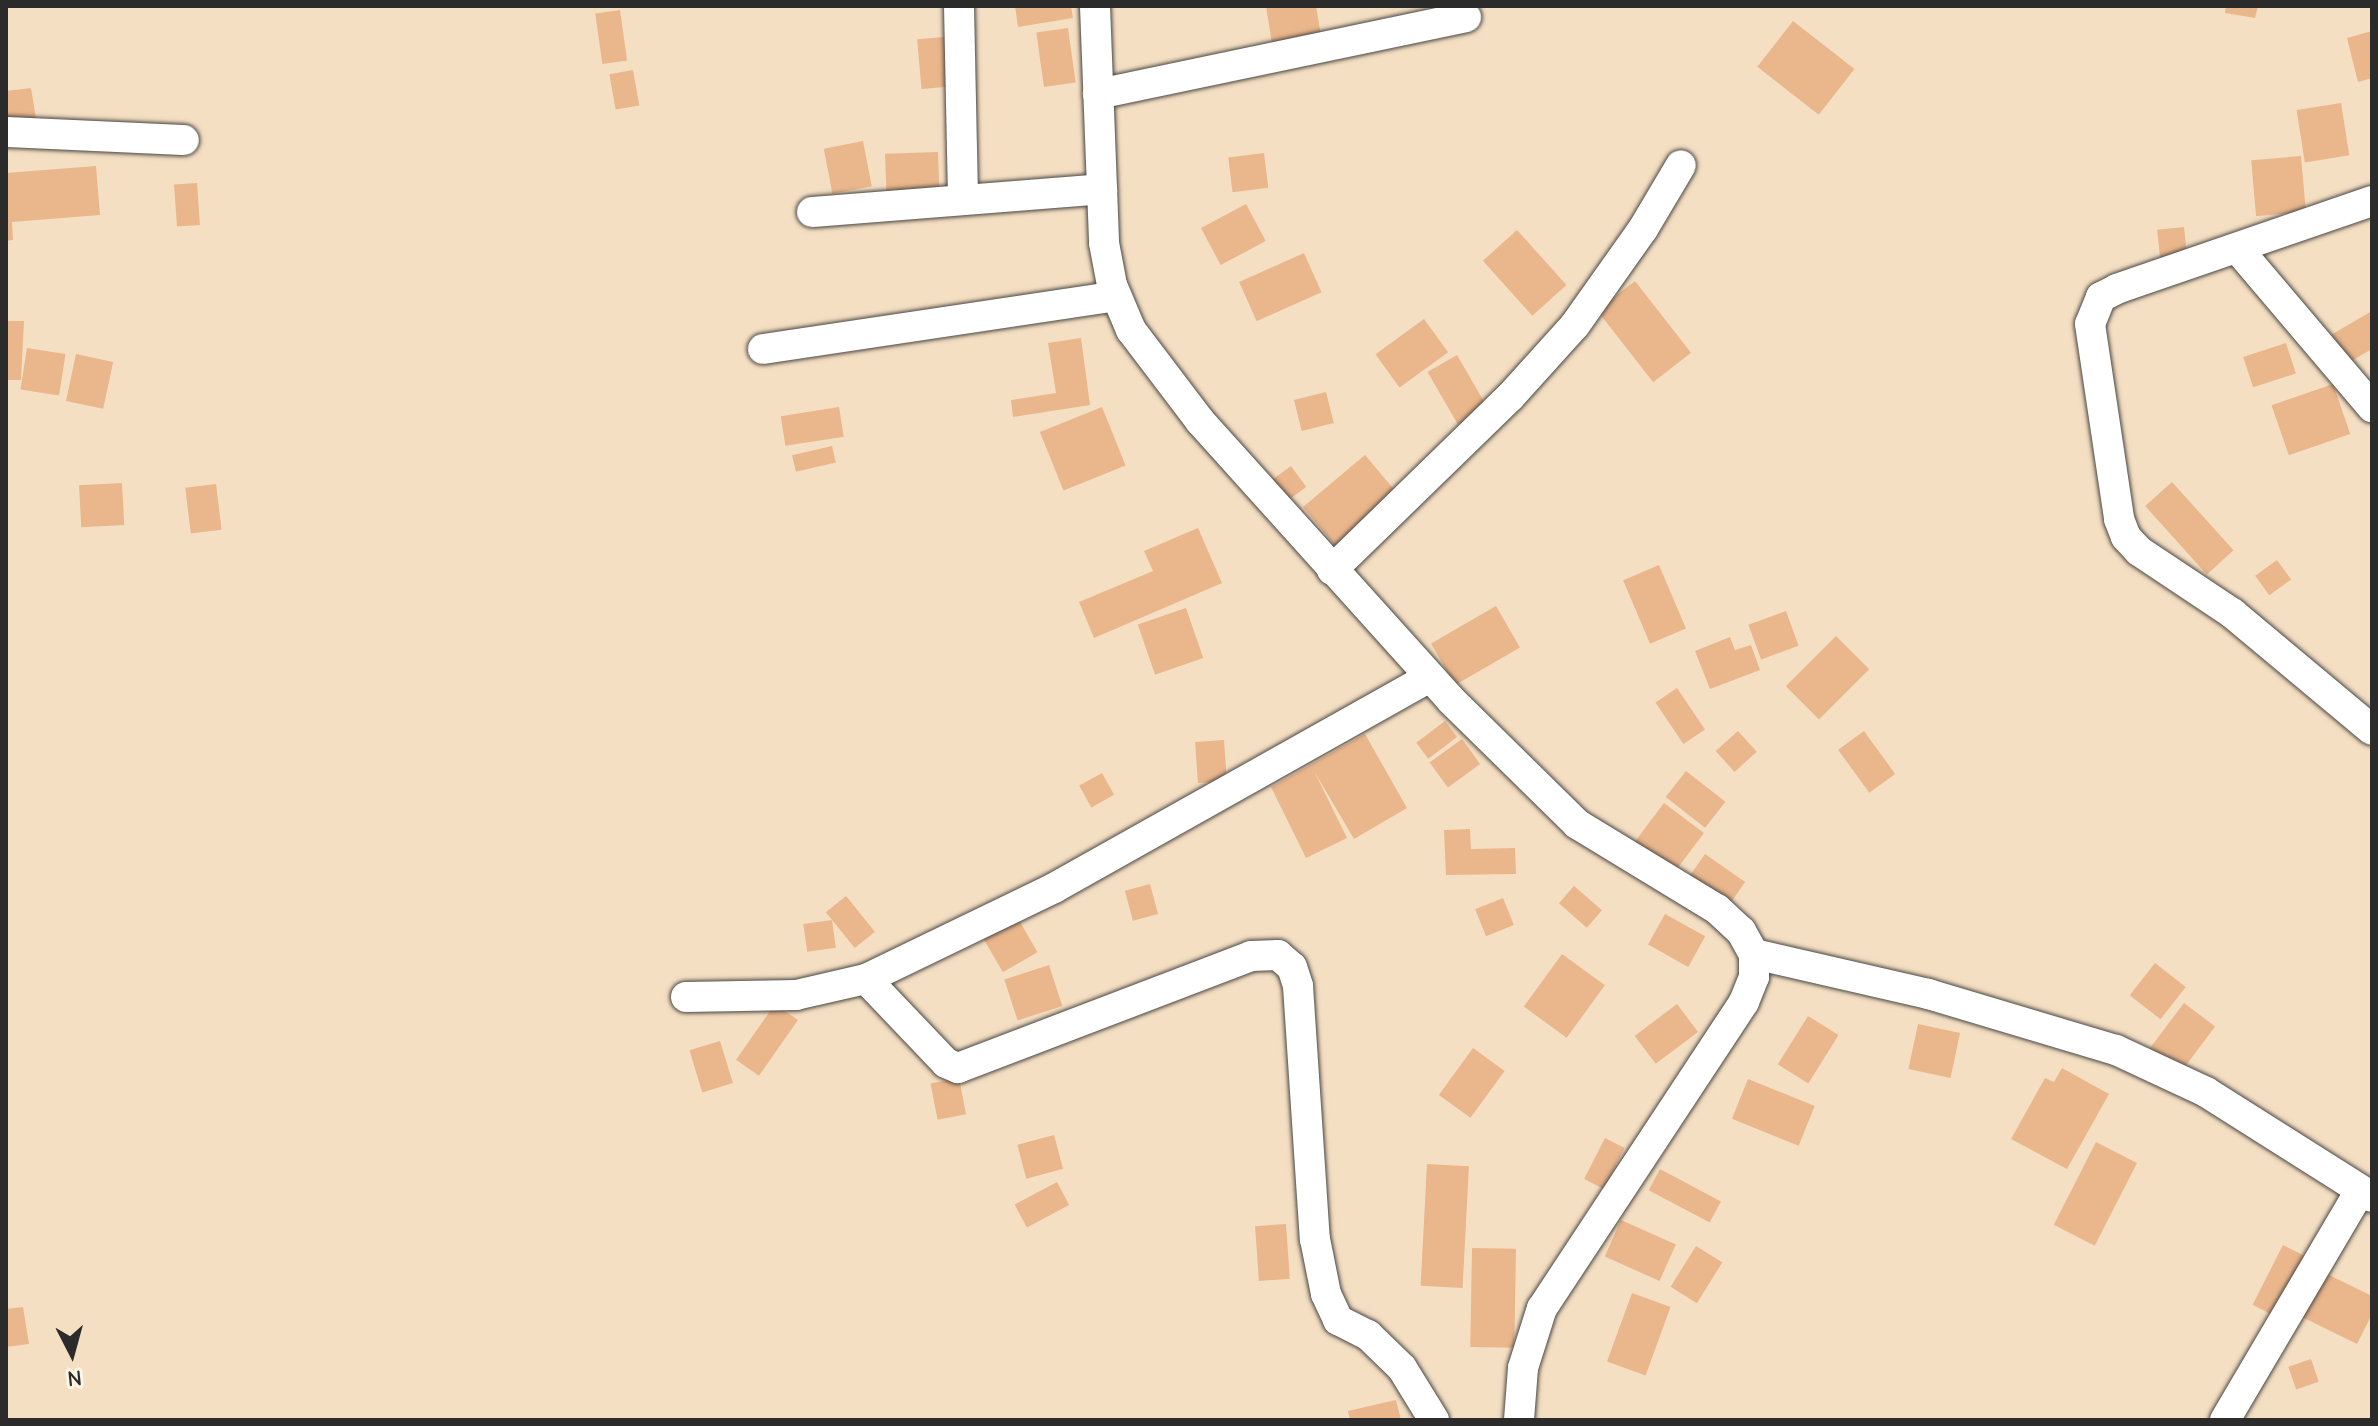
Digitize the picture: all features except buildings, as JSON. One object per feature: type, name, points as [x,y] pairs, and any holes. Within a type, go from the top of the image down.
[{"type":"street","points":[[959,6],[963,200]]},
{"type":"street","points":[[1095,6],[1104,243],[1116,296],[1131,330],[1200,421],[1430,677],[1577,824],[1717,909],[1741,931],[1754,954],[1754,977],[1744,1002],[1542,1308],[1523,1368],[1519,1420]]},
{"type":"street","points":[[1098,94],[1466,17]]},
{"type":"street","points":[[6,132],[184,140]]},
{"type":"street","points":[[1332,570],[1510,397],[1575,325],[1643,229],[1681,165]]},
{"type":"street","points":[[812,212],[1102,189]]},
{"type":"street","points":[[2372,201],[2117,289],[2101,297],[2094,307],[2090,324],[2119,519],[2139,551],[2232,613],[2372,730]]},
{"type":"street","points":[[2237,248],[2372,407]]},
{"type":"street","points":[[763,349],[1116,296]]},
{"type":"street","points":[[686,997],[796,995],[866,979],[1054,888],[1430,677]]},
{"type":"street","points":[[1754,954],[1928,994],[2116,1050],[2206,1092],[2366,1194],[2225,1420]]},
{"type":"street","points":[[866,979],[946,1063],[958,1068],[1251,956],[1278,955],[1292,967],[1298,986],[1315,1239],[1326,1294],[1338,1320],[1368,1335],[1402,1368],[1434,1420]]}]
